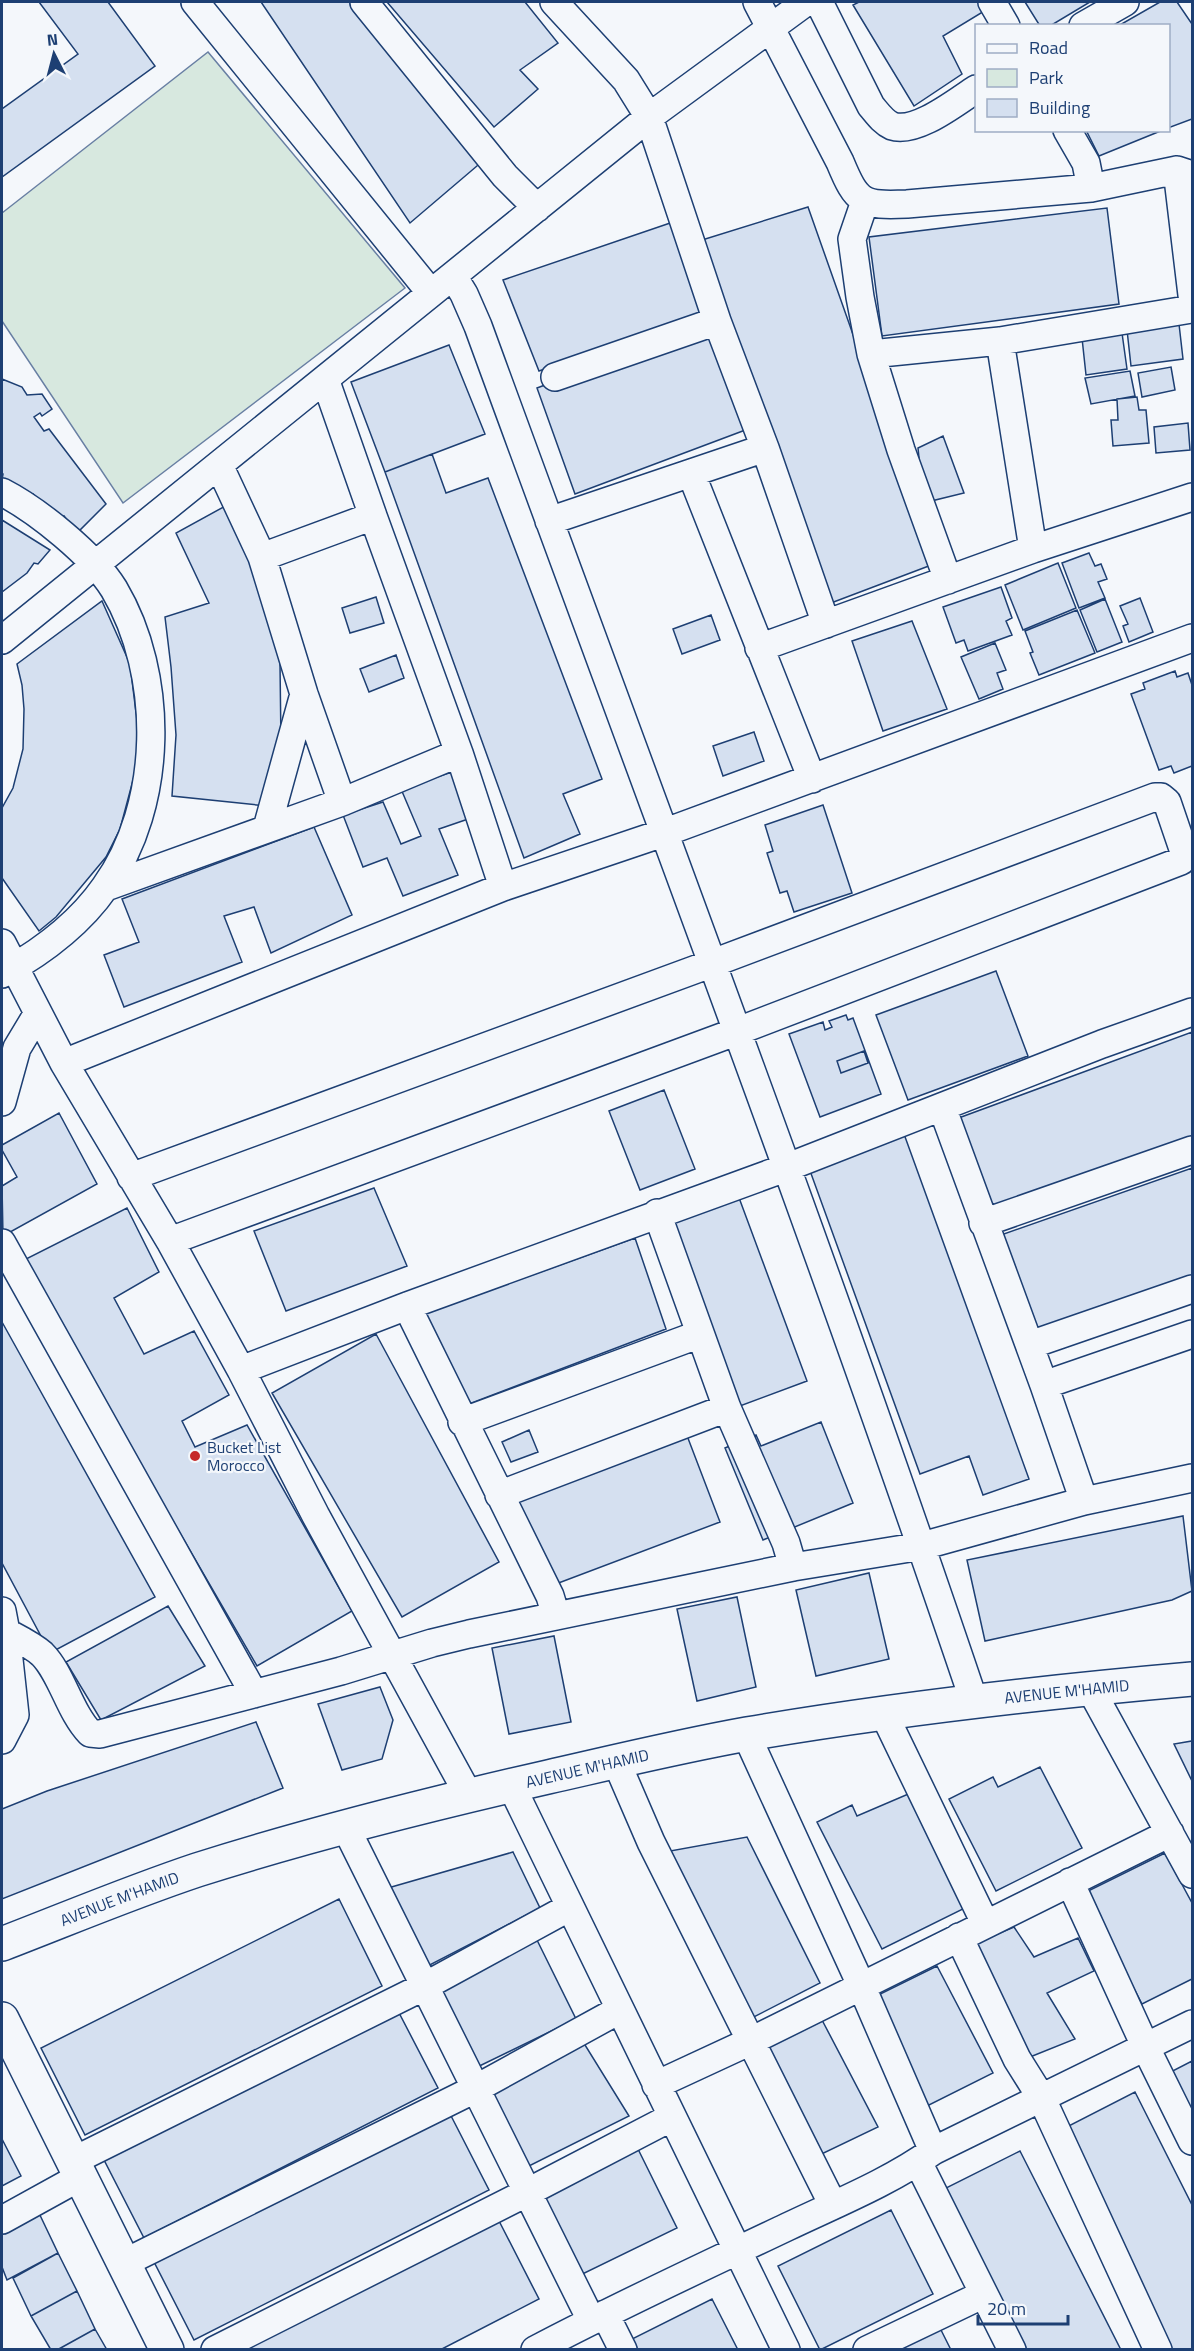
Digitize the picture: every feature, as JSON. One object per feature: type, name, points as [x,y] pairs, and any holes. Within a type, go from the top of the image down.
[{"type":"street","points":[[195,2],[431,294]]},
{"type":"street","points":[[364,2],[505,176],[537,208]]},
{"type":"street","points":[[554,2],[626,80],[649,117],[717,321],[765,448],[826,624]]},
{"type":"street","points":[[757,2],[840,162],[850,187],[865,201],[877,205],[907,204],[1091,188],[1185,172],[1192,295]]},
{"type":"street","points":[[2,640],[649,117],[770,26],[806,2]]},
{"type":"street","points":[[819,2],[871,106],[880,118],[892,126],[912,127],[975,90]]},
{"type":"street","points":[[992,2],[1005,24]]},
{"type":"street","points":[[1086,24],[1125,2]]},
{"type":"street","points":[[1068,132],[1086,163],[1091,188]]},
{"type":"street","points":[[865,201],[852,239],[871,354],[901,450],[948,580]]},
{"type":"street","points":[[453,276],[478,326],[714,963],[922,1546],[974,1701]]},
{"type":"street","points":[[871,354],[1000,341],[1192,309]]},
{"type":"street","points":[[555,377],[717,321]]},
{"type":"street","points":[[1000,341],[1033,549]]},
{"type":"street","points":[[325,380],[459,753],[503,888]]},
{"type":"street","points":[[549,521],[765,448]]},
{"type":"street","points":[[219,465],[262,557],[304,694],[342,802]]},
{"type":"street","points":[[691,473],[812,779]]},
{"type":"street","points":[[2,492],[37,513],[65,536],[113,587],[129,618],[139,647],[150,710],[150,753],[146,792],[138,823],[128,847],[106,887],[73,923],[51,942],[8,970]]},
{"type":"street","points":[[759,648],[1033,549],[1192,497]]},
{"type":"street","points":[[262,557],[373,516]]},
{"type":"street","points":[[64,1063],[503,888],[666,832],[1192,638]]},
{"type":"street","points":[[267,828],[304,694]]},
{"type":"street","points":[[106,887],[342,802],[459,753]]},
{"type":"street","points":[[131,1178],[714,963],[1155,796],[1167,802],[1183,849],[1184,856],[1180,861],[738,1031],[170,1241]]},
{"type":"street","points":[[2,943],[8,970],[38,1013],[64,1063],[170,1241],[241,1370],[316,1516],[468,1794]]},
{"type":"street","points":[[241,1370],[407,1306],[788,1167],[1102,1044],[1192,1012]]},
{"type":"street","points":[[2,1102],[9,1052],[38,1013]]},
{"type":"street","points":[[942,1107],[1030,1345],[1084,1501]]},
{"type":"street","points":[[983,1223],[1192,1150]]},
{"type":"street","points":[[657,1214],[727,1408],[786,1543],[793,1567]]},
{"type":"street","points":[[2,1243],[254,1694]]},
{"type":"street","points":[[1030,1345],[1192,1288]]},
{"type":"street","points":[[407,1306],[549,1596],[556,1616]]},
{"type":"street","points":[[462,1422],[700,1334]]},
{"type":"street","points":[[1044,1385],[1192,1335]]},
{"type":"street","points":[[499,1495],[727,1408]]},
{"type":"street","points":[[4,1621],[42,1654],[51,1666],[81,1724],[90,1733],[100,1734],[254,1694],[432,1643],[793,1567],[922,1546],[1084,1501],[1192,1478]]},
{"type":"street","points":[[2,1740],[15,1715],[4,1621]]},
{"type":"street","name":"AVENUE M'HAMID","points":[[2,1944],[195,1871],[345,1826],[468,1794],[616,1761],[746,1734],[974,1701],[1192,1679]]},
{"type":"street","points":[[1090,1688],[1192,1874]]},
{"type":"street","points":[[884,1714],[985,1923]]},
{"type":"street","points":[[746,1734],[861,1985],[925,2156],[984,2294],[1012,2349]]},
{"type":"street","points":[[616,1761],[651,1842],[833,2205]]},
{"type":"street","points":[[511,1785],[786,2349]]},
{"type":"street","points":[[345,1826],[528,2192],[598,2317],[623,2349]]},
{"type":"street","points":[[656,2085],[751,2041],[1170,1833]]},
{"type":"street","points":[[1070,1882],[1146,2048],[1192,2141]]},
{"type":"street","points":[[2,2220],[77,2169],[570,1907]]},
{"type":"street","points":[[959,1937],[1017,2059],[1042,2099],[1158,2349]]},
{"type":"street","points":[[124,2263],[477,2088],[620,2010]]},
{"type":"street","points":[[2,2019],[167,2349]]},
{"type":"street","points":[[535,2349],[833,2205],[925,2156],[1192,2024]]},
{"type":"street","points":[[215,2349],[672,2117]]},
{"type":"street","points":[[867,2349],[984,2294]]},
{"type":"green space","points":[[208,52],[405,288],[123,503],[2,321],[2,213]]},
{"type":"building","points":[[39,2],[108,2],[155,66],[2,177],[2,109],[78,54]]},
{"type":"building","points":[[261,2],[351,2],[484,160],[410,223]]},
{"type":"building","points":[[387,2],[525,2],[558,43],[520,70],[538,89],[494,127]]},
{"type":"building","points":[[859,2],[981,2],[986,10],[943,36],[962,74],[914,106],[853,5]]},
{"type":"building","points":[[1025,2],[1090,2],[1053,24],[1039,24]]},
{"type":"building","points":[[1160,2],[1177,2],[1192,24],[1192,119],[1170,127],[1170,24],[1122,24]]},
{"type":"building","points":[[1087,132],[1158,132],[1099,156]]},
{"type":"building","points":[[808,207],[934,564],[831,603],[702,240]]},
{"type":"building","points":[[1107,208],[1119,304],[882,336],[869,237]]},
{"type":"building","points":[[679,220],[712,309],[539,371],[503,280]]},
{"type":"building","points":[[707,324],[748,429],[575,494],[537,388]]},
{"type":"building","points":[[1179,324],[1183,359],[1131,366],[1127,330]]},
{"type":"building","points":[[1122,333],[1127,369],[1086,375],[1082,338]]},
{"type":"building","points":[[449,345],[485,434],[385,472],[351,382]]},
{"type":"building","points":[[1171,367],[1175,390],[1142,397],[1138,373]]},
{"type":"building","points":[[1130,371],[1135,396],[1091,404],[1085,378]]},
{"type":"building","points":[[2,379],[22,387],[27,395],[42,394],[52,409],[42,416],[40,413],[34,417],[44,431],[49,429],[106,504],[77,533],[64,516],[56,519],[33,494],[28,497],[2,480]]},
{"type":"building","points":[[1137,397],[1139,410],[1146,410],[1149,443],[1113,446],[1111,420],[1118,420],[1117,399]]},
{"type":"building","points":[[1188,423],[1190,450],[1156,453],[1154,427]]},
{"type":"building","points":[[943,436],[964,493],[927,502],[911,466],[919,458],[918,448]]},
{"type":"building","points":[[432,454],[446,493],[488,478],[602,779],[563,794],[580,834],[524,858],[385,472]]},
{"type":"building","points":[[229,504],[274,627],[280,664],[281,744],[267,806],[172,796],[176,735],[165,617],[209,603],[176,533]]},
{"type":"building","points":[[2,520],[50,550],[38,564],[34,563],[27,573],[2,592]]},
{"type":"building","points":[[1089,553],[1095,566],[1101,564],[1107,579],[1098,582],[1105,598],[1079,608],[1062,563]]},
{"type":"building","points":[[1058,563],[1076,608],[1023,630],[1005,585]]},
{"type":"building","points":[[1001,587],[1012,618],[1006,621],[1012,635],[968,651],[964,640],[956,643],[943,607]]},
{"type":"building","points":[[376,597],[384,623],[350,633],[342,608]]},
{"type":"building","points":[[1140,598],[1153,632],[1129,642],[1123,626],[1128,624],[1120,606]]},
{"type":"building","points":[[1105,599],[1122,642],[1097,652],[1080,610]]},
{"type":"building","points":[[102,601],[130,664],[138,729],[136,769],[120,829],[106,857],[56,917],[39,931],[2,878],[2,808],[13,788],[23,749],[24,709],[17,664]]},
{"type":"building","points":[[1077,610],[1095,653],[1039,675],[1030,653],[1033,652],[1025,631]]},
{"type":"building","points":[[711,615],[720,640],[682,654],[673,629]]},
{"type":"building","points":[[912,621],[947,709],[883,731],[852,641]]},
{"type":"building","points":[[995,643],[1006,670],[997,673],[1003,689],[979,699],[961,657]]},
{"type":"building","points":[[396,655],[404,678],[369,692],[360,669]]},
{"type":"building","points":[[1175,671],[1177,677],[1188,673],[1192,685],[1192,766],[1174,773],[1171,766],[1159,770],[1131,694],[1145,689],[1143,683]]},
{"type":"building","points":[[754,732],[764,761],[723,776],[713,746]]},
{"type":"building","points":[[455,771],[474,817],[439,829],[458,875],[403,896],[387,858],[363,867],[343,815],[383,802],[401,844],[421,836],[401,789]]},
{"type":"building","points":[[823,805],[852,893],[794,912],[787,891],[780,893],[767,853],[773,851],[765,825]]},
{"type":"building","points":[[314,827],[352,915],[271,953],[254,907],[224,916],[242,962],[124,1007],[104,955],[139,942],[122,899]]},
{"type":"building","points":[[996,971],[1028,1056],[908,1100],[876,1015]]},
{"type":"building","points":[[846,1015],[848,1020],[853,1018],[881,1094],[820,1117],[789,1034],[823,1022],[825,1030],[832,1027],[829,1021]],"holes":[[[864,1051],[868,1063],[841,1073],[837,1061]]]},
{"type":"building","points":[[1192,1032],[1192,1136],[978,1216],[945,1123]]},
{"type":"building","points":[[864,1051],[868,1063],[841,1073],[837,1061]]},
{"type":"building","points":[[664,1090],[695,1169],[640,1190],[609,1111]]},
{"type":"building","points":[[59,1113],[97,1184],[3,1236],[2,1186],[17,1177],[2,1150],[2,1145]]},
{"type":"building","points":[[904,1134],[1029,1479],[983,1495],[969,1456],[920,1474],[809,1168]]},
{"type":"building","points":[[1192,1168],[1192,1279],[1022,1341],[984,1241]]},
{"type":"building","points":[[374,1188],[407,1266],[286,1311],[254,1231]]},
{"type":"building","points":[[738,1195],[807,1381],[721,1413],[651,1227]]},
{"type":"building","points":[[127,1208],[159,1272],[114,1298],[144,1354],[194,1331],[229,1395],[182,1421],[195,1447],[247,1425],[352,1611],[257,1666],[22,1261]]},
{"type":"building","points":[[635,1238],[666,1329],[448,1412],[409,1319]]},
{"type":"building","points":[[2,1322],[155,1597],[50,1653],[2,1563]]},
{"type":"building","points":[[376,1334],[499,1562],[402,1617],[272,1393]]},
{"type":"building","points":[[821,1422],[853,1503],[763,1540],[725,1448],[756,1435],[761,1446]]},
{"type":"building","points":[[529,1430],[538,1452],[511,1462],[502,1442]]},
{"type":"building","points":[[686,1433],[720,1522],[540,1590],[506,1502]]},
{"type":"building","points":[[1183,1516],[1192,1591],[1172,1600],[985,1641],[967,1560]]},
{"type":"building","points":[[869,1573],[889,1659],[816,1676],[796,1590]]},
{"type":"building","points":[[737,1597],[756,1687],[697,1701],[677,1609]]},
{"type":"building","points":[[168,1606],[205,1666],[101,1720],[66,1662]]},
{"type":"building","points":[[554,1636],[571,1722],[509,1734],[492,1648]]},
{"type":"building","points":[[380,1687],[393,1720],[382,1759],[342,1770],[318,1704]]},
{"type":"building","points":[[256,1722],[283,1788],[2,1899],[2,1809],[47,1791]]},
{"type":"building","points":[[1192,1741],[1192,1781],[1174,1744]]},
{"type":"building","points":[[1040,1767],[1082,1848],[996,1891],[949,1799],[993,1777],[998,1787]]},
{"type":"building","points":[[913,1792],[967,1907],[882,1949],[817,1822],[852,1805],[857,1816]]},
{"type":"building","points":[[747,1837],[820,1983],[742,2023],[659,1853]]},
{"type":"building","points":[[513,1852],[540,1908],[422,1969],[381,1890]]},
{"type":"building","points":[[1165,1853],[1192,1903],[1192,1979],[1142,2004],[1084,1893]]},
{"type":"building","points":[[339,1899],[382,1986],[85,2135],[41,2048]]},
{"type":"building","points":[[1014,1927],[1034,1957],[1078,1938],[1094,1971],[1047,1993],[1075,2039],[1030,2057],[976,1943]]},
{"type":"building","points":[[534,1934],[576,2019],[463,2074],[421,1989]]},
{"type":"building","points":[[937,1966],[993,2073],[923,2108],[868,2000]]},
{"type":"building","points":[[396,2007],[438,2088],[144,2238],[102,2156]]},
{"type":"building","points":[[822,2020],[878,2127],[807,2161],[752,2053]]},
{"type":"building","points":[[577,2032],[629,2116],[515,2173],[477,2096]]},
{"type":"building","points":[[1192,2061],[1192,2149],[1157,2079]]},
{"type":"building","points":[[1135,2092],[1192,2205],[1192,2350],[1160,2350],[1051,2135]]},
{"type":"building","points":[[447,2108],[489,2190],[194,2340],[152,2258]]},
{"type":"building","points":[[2,2139],[21,2176],[2,2186]]},
{"type":"building","points":[[635,2143],[677,2228],[564,2283],[521,2198]]},
{"type":"building","points":[[1020,2151],[1121,2350],[1015,2350],[936,2193]]},
{"type":"building","points":[[891,2210],[933,2294],[820,2350],[778,2266]]},
{"type":"building","points":[[38,2211],[58,2253],[7,2280],[2,2267],[2,2230]]},
{"type":"building","points":[[497,2217],[539,2299],[440,2350],[237,2350]]},
{"type":"building","points":[[58,2253],[77,2291],[31,2316],[13,2278]]},
{"type":"building","points":[[77,2291],[95,2329],[57,2350],[51,2350],[31,2316]]},
{"type":"building","points":[[712,2299],[738,2350],[632,2350],[628,2341]]},
{"type":"building","points":[[936,2320],[951,2350],[876,2350]]},
{"type":"building","points":[[95,2329],[107,2350],[57,2350]]},
{"type":"place","name":"Bucket List Morocco","points":[[195,1456]]}]
